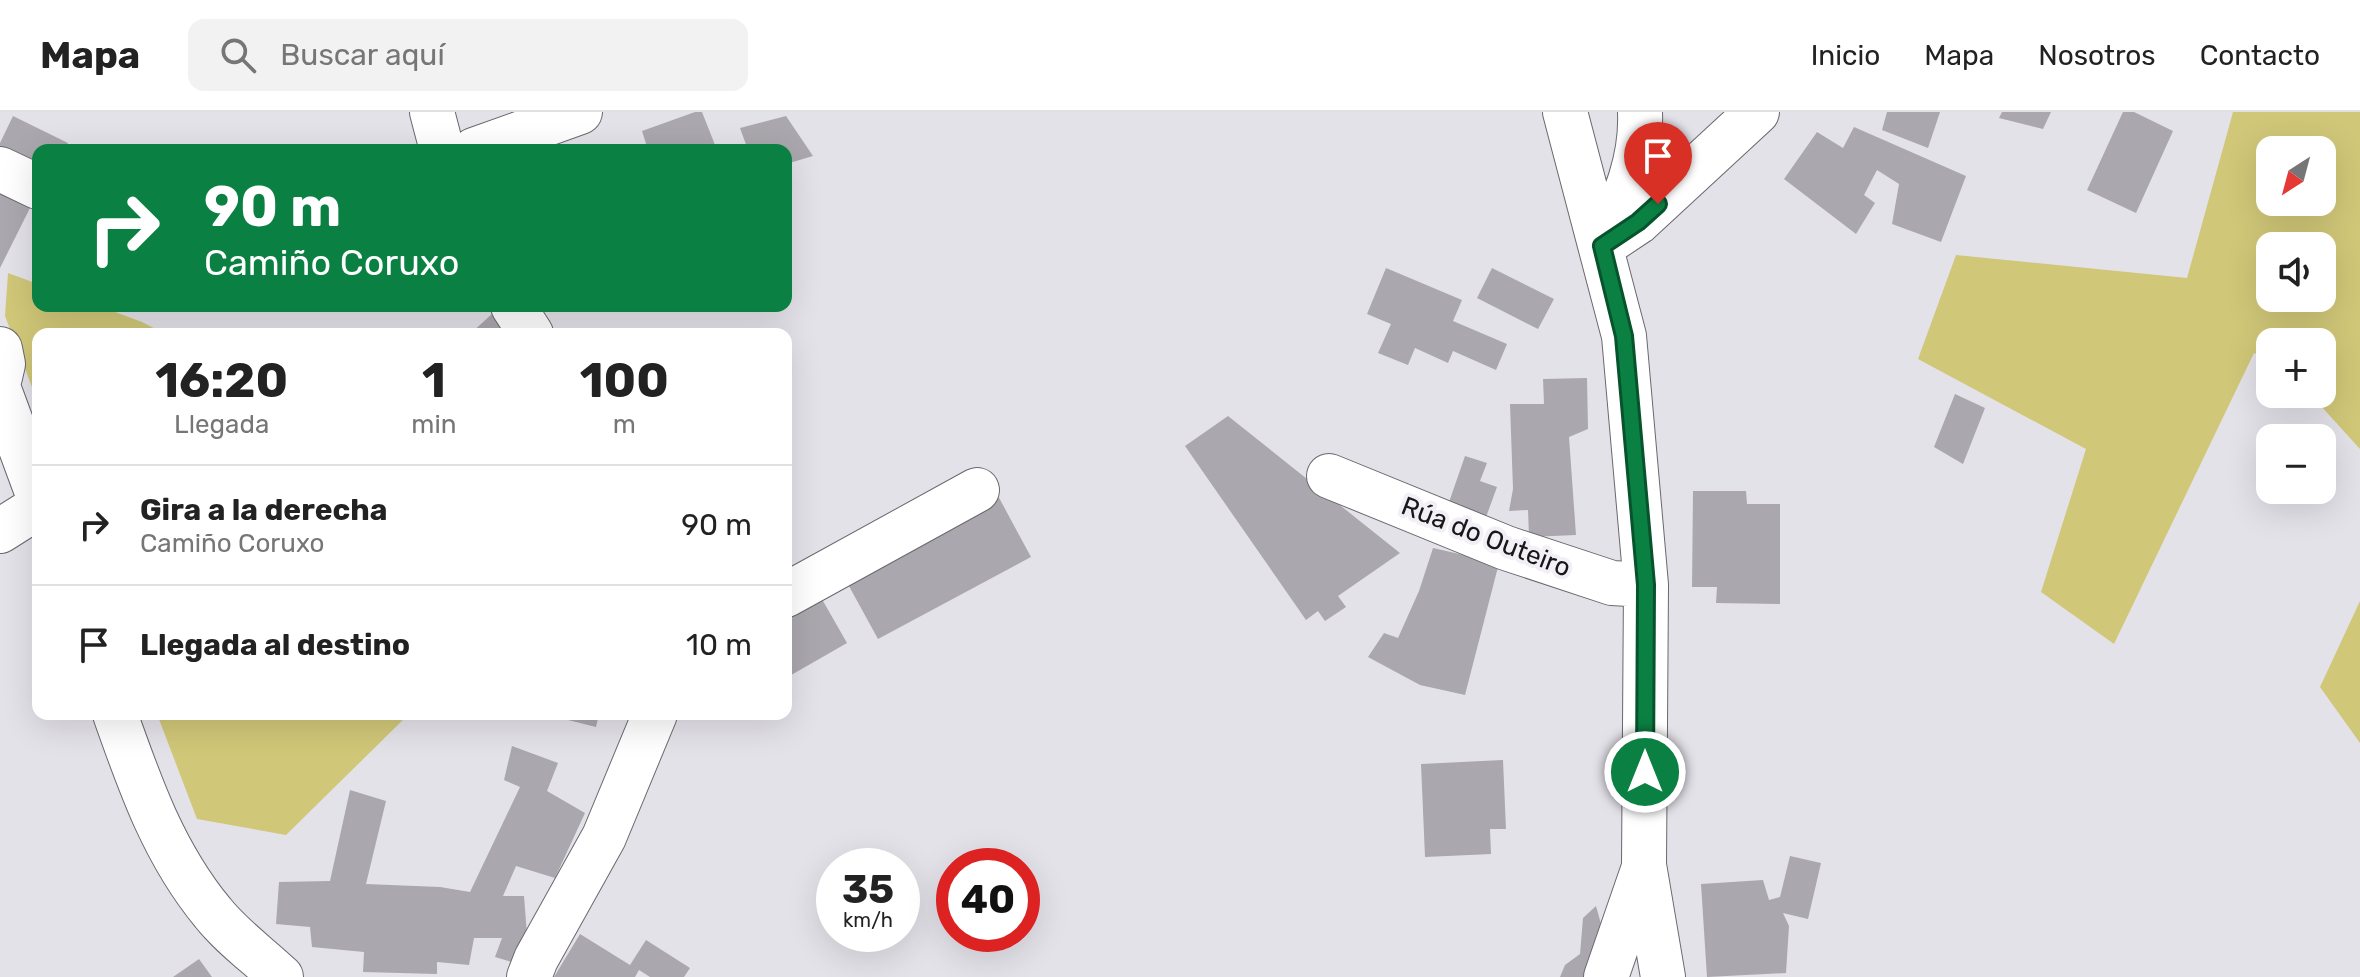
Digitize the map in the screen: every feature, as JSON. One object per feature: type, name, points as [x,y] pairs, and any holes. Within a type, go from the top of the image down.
[{"type":"street","points":[[432,112],[440,144]]},
{"type":"street","points":[[491,144],[580,112]]},
{"type":"street","points":[[1565,112],[1624,336],[1646,585],[1644,865],[1663,977]]},
{"type":"street","points":[[1602,246],[1631,186],[1641,134],[1640,112]]},
{"type":"street","points":[[1602,246],[1638,222],[1757,112]]},
{"type":"street","points":[[0,169],[32,184]]},
{"type":"street","points":[[0,349],[3,364],[0,377]]},
{"type":"street","points":[[0,392],[32,479]]},
{"type":"street","name":"Rúa do Outeiro","points":[[1329,476],[1506,548],[1612,583],[1646,585]]},
{"type":"street","points":[[792,592],[977,490]]},
{"type":"street","points":[[0,531],[32,511]]},
{"type":"street","points":[[117,720],[149,809],[180,869],[215,916],[281,977]]},
{"type":"street","points":[[529,977],[604,837],[653,720]]},
{"type":"street","points":[[1606,977],[1644,865]]},
{"type":"shaded area","points":[[2233,112],[2360,112],[2360,449],[2323,408],[2336,408],[2336,328],[2256,328],[2256,354],[2114,644],[2041,592],[2086,449],[1918,359],[1956,255],[2187,278]]},
{"type":"shaded area","points":[[8,273],[32,282],[32,312],[115,312],[154,328],[32,328],[32,387],[5,316]]},
{"type":"shaded area","points":[[2360,601],[2360,743],[2320,687]]},
{"type":"shaded area","points":[[159,720],[403,720],[286,835],[197,819]]},
{"type":"building","points":[[702,112],[715,144],[646,144],[642,131]]},
{"type":"building","points":[[1887,112],[1940,112],[1928,148],[1882,130]]},
{"type":"building","points":[[2002,112],[2051,112],[2043,129],[1999,118]]},
{"type":"building","points":[[2123,112],[2134,112],[2173,131],[2136,213],[2087,190]]},
{"type":"building","points":[[13,116],[68,143],[32,144],[32,174],[0,158],[0,143]]},
{"type":"building","points":[[786,116],[813,156],[792,162],[792,144],[746,144],[740,128]]},
{"type":"building","points":[[1854,127],[1966,176],[1941,242],[1892,224],[1899,184],[1877,170],[1864,195],[1875,203],[1856,234],[1784,179],[1817,132],[1843,148]]},
{"type":"building","points":[[0,183],[32,199],[32,204],[0,268]]},
{"type":"building","points":[[1386,268],[1462,300],[1453,321],[1507,344],[1496,370],[1453,351],[1448,363],[1415,348],[1408,365],[1378,353],[1391,324],[1367,314]]},
{"type":"building","points":[[1492,268],[1554,299],[1538,329],[1477,298]]},
{"type":"building","points":[[493,313],[504,328],[477,328]]},
{"type":"building","points":[[1587,378],[1588,429],[1569,437],[1576,535],[1529,537],[1528,510],[1509,511],[1513,489],[1510,404],[1544,404],[1543,379]]},
{"type":"building","points":[[1955,394],[1985,408],[1963,464],[1934,447]]},
{"type":"building","points":[[1228,416],[1400,553],[1338,596],[1346,607],[1325,621],[1318,611],[1306,620],[1185,446]]},
{"type":"building","points":[[1465,456],[1487,463],[1480,481],[1497,487],[1485,520],[1447,508]]},
{"type":"building","points":[[1693,491],[1746,491],[1747,504],[1780,504],[1780,604],[1716,603],[1717,587],[1692,587]]},
{"type":"building","points":[[997,494],[1031,557],[878,639],[844,577]]},
{"type":"building","points":[[1433,548],[1499,563],[1465,695],[1420,685],[1368,657],[1384,633],[1398,638],[1419,591]]},
{"type":"building","points":[[819,594],[847,643],[792,675],[792,610]]},
{"type":"building","points":[[568,720],[598,720],[596,727]]},
{"type":"building","points":[[512,746],[558,763],[547,791],[585,813],[555,878],[516,866],[503,896],[524,896],[527,935],[521,965],[495,957],[502,938],[474,938],[469,965],[437,962],[437,974],[363,972],[364,952],[312,947],[310,927],[276,924],[279,882],[330,881],[350,790],[386,801],[366,884],[440,887],[470,892],[520,787],[504,780]]},
{"type":"building","points":[[1503,760],[1506,829],[1490,829],[1491,854],[1425,857],[1421,764]]},
{"type":"building","points":[[1790,856],[1821,863],[1808,919],[1783,913],[1789,926],[1786,973],[1707,977],[1701,884],[1763,880],[1769,900],[1780,897]]},
{"type":"building","points":[[1596,906],[1606,942],[1597,977],[1560,977],[1565,965],[1580,954],[1583,918]]},
{"type":"building","points":[[580,934],[630,965],[646,940],[690,968],[684,977],[650,977],[639,970],[635,977],[554,977]]},
{"type":"building","points":[[199,959],[212,977],[173,977]]},
{"type":"route","points":[[1645,772],[1646,585],[1624,336],[1602,246],[1658,204]]}]
